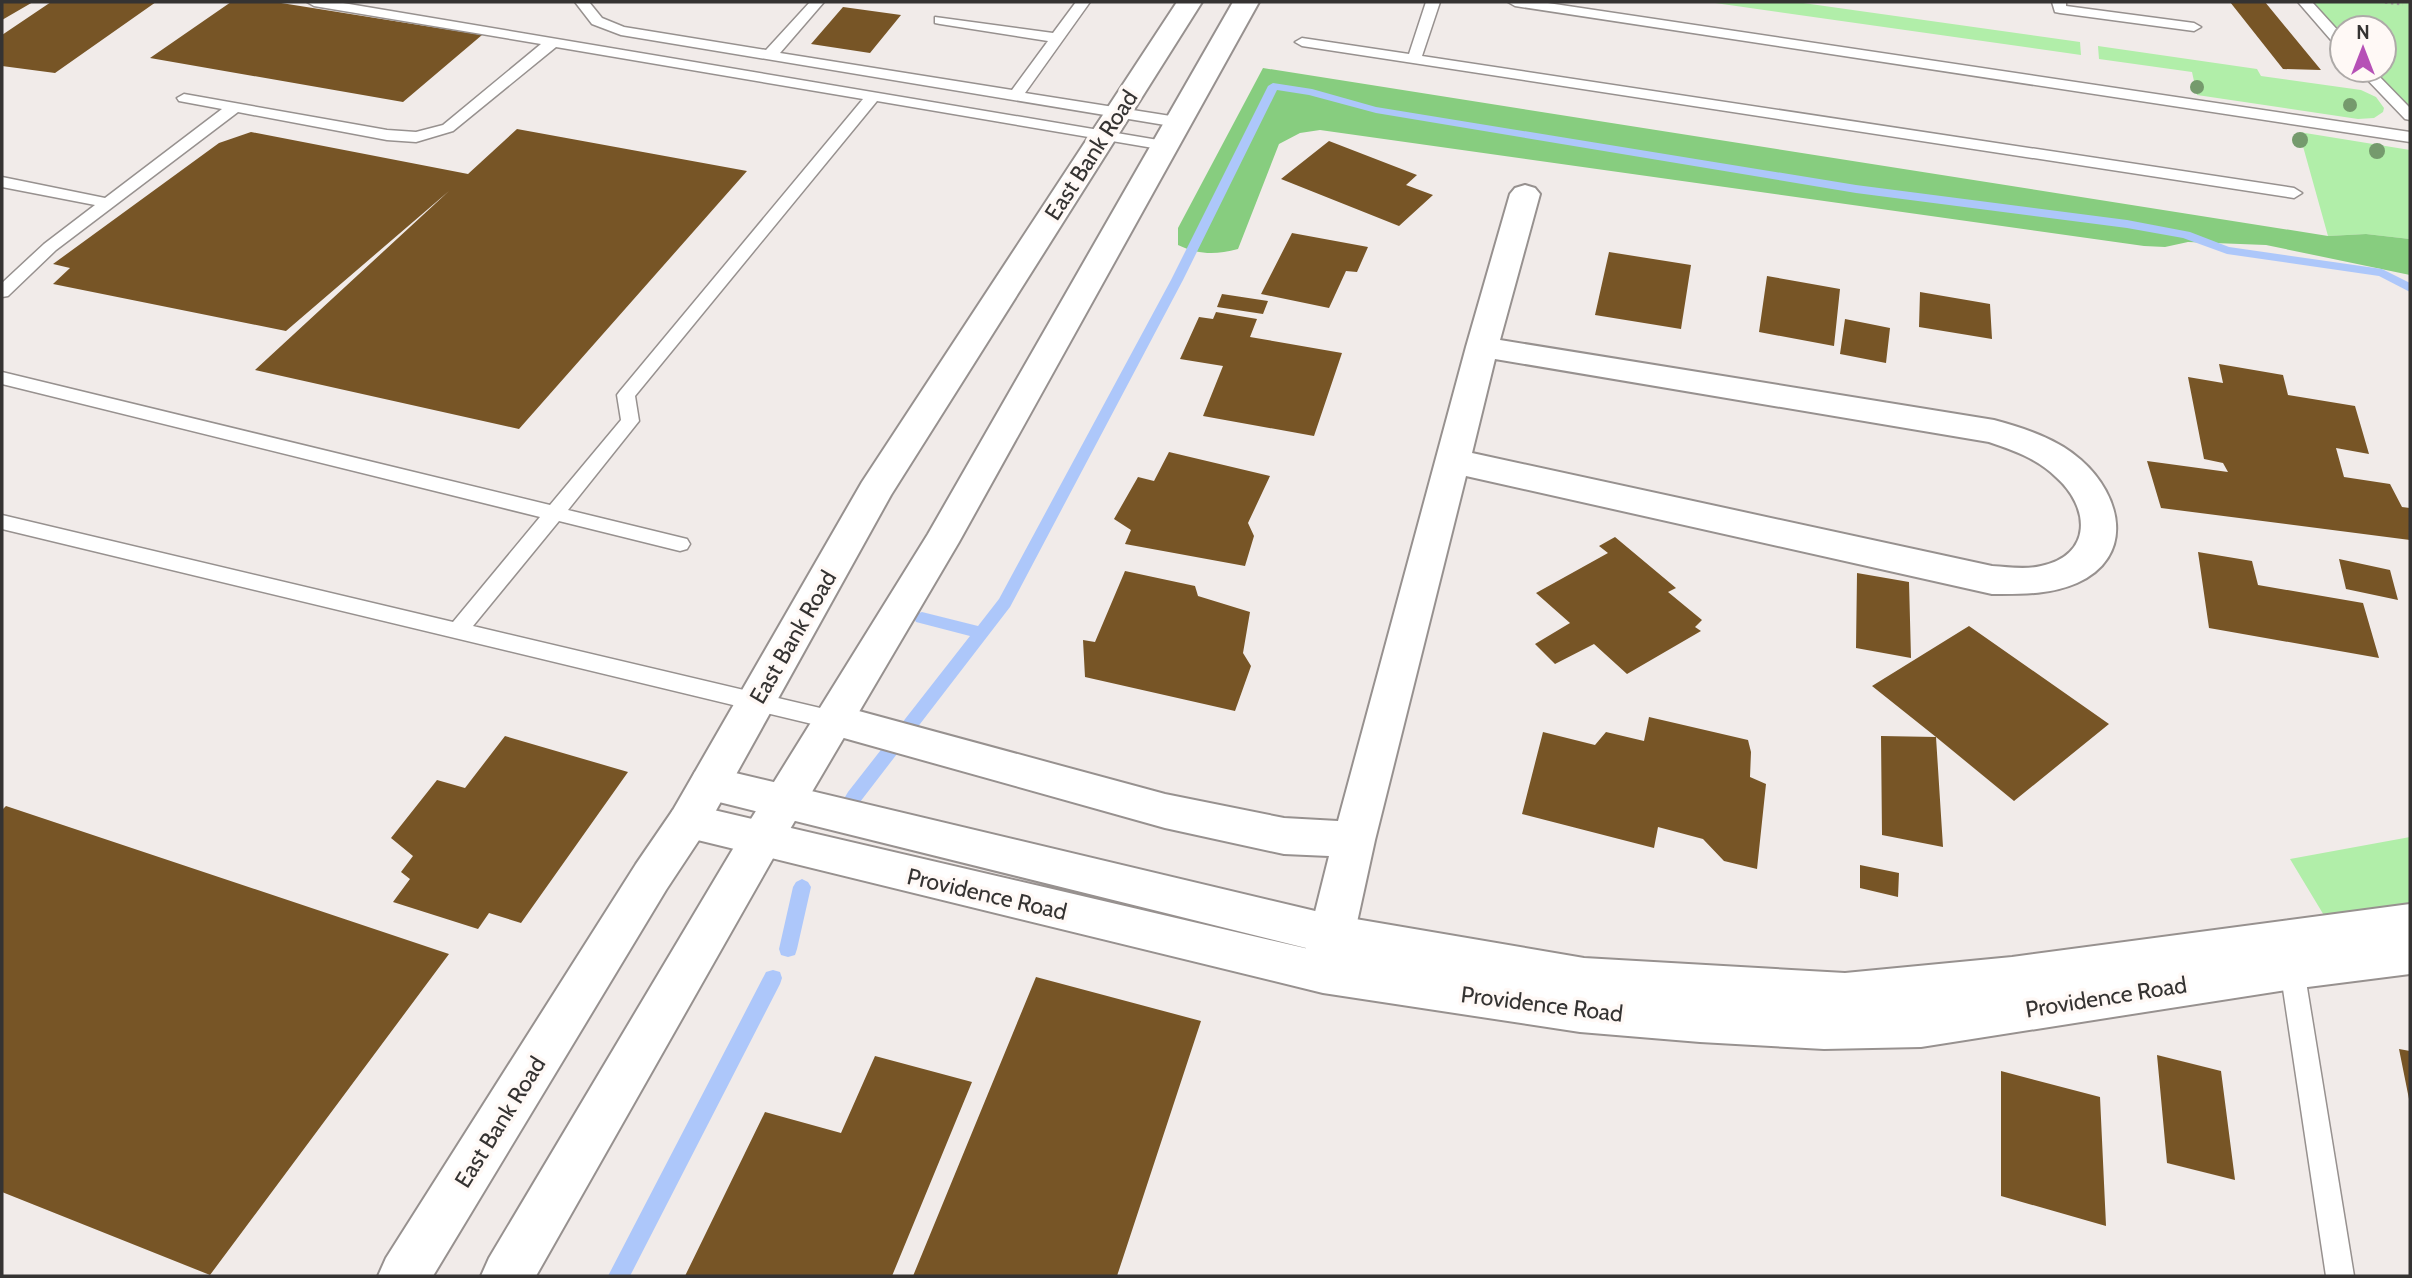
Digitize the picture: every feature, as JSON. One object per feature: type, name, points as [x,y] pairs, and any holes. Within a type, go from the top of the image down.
[{"type":"street","name":"East Bank Road","points":[[404,1276],[651,877],[688,822],[875,491],[1189,2]]},
{"type":"street","points":[[507,1276],[784,802],[852,725],[941,542],[1246,2]]},
{"type":"street","points":[[1327,954],[1482,347],[1525,194]]},
{"type":"street","points":[[1454,461],[1992,580],[2040,580],[2070,572],[2093,553],[2101,528],[2094,499],[2071,471],[2043,451],[1994,430],[1482,347]]},
{"type":"street","points":[[852,725],[1165,811],[1284,836],[1354,840]]},
{"type":"street","name":"Providence Road","points":[[710,783],[1327,954],[1584,978],[1845,994],[2012,977],[2410,923]]},
{"type":"street","name":"Providence Road","points":[[688,822],[761,840],[1327,954],[1580,1011],[1824,1028],[1921,1026],[2292,969],[2410,954]]},
{"type":"lane","points":[[314,2],[873,96],[1111,124],[1171,134]]},
{"type":"lane","points":[[582,2],[597,21],[621,31],[1015,96],[1111,124],[1171,134]]},
{"type":"lane","points":[[769,55],[817,2]]},
{"type":"lane","points":[[1015,96],[1083,2]]},
{"type":"lane","points":[[1414,59],[1433,2]]},
{"type":"lane","points":[[1515,2],[2410,137]]},
{"type":"lane","points":[[2059,2],[2060,9],[2194,27]]},
{"type":"lane","points":[[2305,2],[2328,28]]},
{"type":"lane","points":[[940,20],[1057,38]]},
{"type":"lane","points":[[184,98],[387,135],[416,137],[448,128],[553,42]]},
{"type":"lane","points":[[1302,42],[2294,193]]},
{"type":"lane","points":[[2379,84],[2410,116]]},
{"type":"lane","points":[[458,631],[630,421],[626,395],[873,96]]},
{"type":"lane","points":[[2,292],[29,263],[235,107]]},
{"type":"lane","points":[[2,182],[108,203]]},
{"type":"lane","points":[[2,378],[680,544]]},
{"type":"lane","points":[[2,522],[852,725]]},
{"type":"lane","points":[[2292,969],[2340,1276]]},
{"type":"path","points":[[2385,2],[2403,4]]},
{"type":"green space","points":[[1708,2],[1796,2],[2080,42],[2081,55]]},
{"type":"green space","points":[[2305,2],[2410,2],[2410,116],[2379,84],[2398,84],[2398,14],[2328,14],[2328,28]]},
{"type":"green space","points":[[2098,46],[2257,69],[2261,76],[2361,90],[2376,97],[2384,108],[2383,112],[2374,118],[2358,119],[2197,95],[2192,72],[2099,59]]},
{"type":"green space","points":[[1263,68],[2328,236],[2366,234],[2410,239],[2410,275],[2266,245],[2188,242],[2165,247],[2144,246],[1320,130],[1300,133],[1279,144],[1238,249],[1208,253],[1178,245],[1178,228]]},
{"type":"green space","points":[[2299,132],[2410,150],[2410,239],[2366,234],[2328,236]]},
{"type":"green space","points":[[2410,837],[2410,912],[2328,922],[2290,859]]},
{"type":"building","points":[[2,2],[33,2],[2,20]]},
{"type":"building","points":[[51,2],[156,2],[55,73],[2,66],[2,35]]},
{"type":"building","points":[[231,2],[275,2],[482,35],[403,102],[150,58]]},
{"type":"building","points":[[2230,2],[2265,2],[2321,70],[2283,69]]},
{"type":"building","points":[[843,7],[901,15],[870,53],[811,44]]},
{"type":"building","points":[[517,129],[747,171],[519,429],[255,370],[449,191],[286,331],[53,284],[70,268],[53,264],[219,143],[251,132],[468,174]]},
{"type":"building","points":[[1329,141],[1417,175],[1406,185],[1433,195],[1399,226],[1281,179]]},
{"type":"building","points":[[1292,233],[1368,247],[1357,272],[1346,271],[1329,308],[1261,294]]},
{"type":"building","points":[[1609,252],[1691,265],[1681,329],[1595,315]]},
{"type":"building","points":[[1767,276],[1840,289],[1834,346],[1759,332]]},
{"type":"building","points":[[1920,292],[1990,304],[1992,339],[1919,327]]},
{"type":"building","points":[[1222,294],[1268,301],[1263,314],[1217,307]]},
{"type":"building","points":[[1216,312],[1257,319],[1250,337],[1342,353],[1314,436],[1203,416],[1223,366],[1180,359],[1199,317],[1213,319]]},
{"type":"building","points":[[1845,319],[1890,328],[1886,363],[1840,354]]},
{"type":"building","points":[[2219,364],[2283,375],[2288,395],[2355,406],[2369,454],[2336,448],[2344,477],[2390,484],[2402,507],[2410,508],[2410,540],[2161,508],[2147,461],[2228,472],[2223,463],[2204,459],[2188,377],[2223,383]]},
{"type":"building","points":[[1169,452],[1270,476],[1248,523],[1254,536],[1245,566],[1125,544],[1131,530],[1114,519],[1138,477],[1154,481]]},
{"type":"building","points":[[1615,537],[1676,588],[1668,592],[1702,620],[1695,627],[1701,631],[1627,674],[1594,644],[1555,664],[1535,644],[1570,623],[1536,593],[1608,553],[1599,546]]},
{"type":"building","points":[[2198,552],[2252,561],[2258,585],[2363,603],[2379,658],[2209,628]]},
{"type":"building","points":[[2339,559],[2390,570],[2398,600],[2346,589]]},
{"type":"building","points":[[1125,571],[1195,586],[1198,596],[1250,612],[1243,653],[1251,666],[1235,711],[1085,677],[1083,640],[1095,642]]},
{"type":"building","points":[[1857,573],[1909,582],[1911,658],[1856,648]]},
{"type":"building","points":[[1969,626],[2109,724],[2014,801],[1872,686]]},
{"type":"building","points":[[1649,717],[1748,740],[1751,752],[1750,777],[1766,784],[1757,869],[1724,861],[1703,839],[1658,827],[1654,848],[1522,814],[1543,732],[1595,745],[1606,732],[1644,741]]},
{"type":"building","points":[[505,736],[628,772],[521,923],[489,913],[478,929],[393,902],[410,879],[401,872],[413,856],[391,838],[437,780],[465,788]]},
{"type":"building","points":[[1881,736],[1936,737],[1943,847],[1882,835]]},
{"type":"building","points":[[6,806],[449,954],[210,1275],[2,1192],[2,810]]},
{"type":"building","points":[[1860,865],[1899,873],[1898,897],[1860,888]]},
{"type":"building","points":[[1036,977],[1201,1021],[1117,1276],[913,1276]]},
{"type":"building","points":[[2399,1049],[2410,1051],[2410,1099],[2409,1099]]},
{"type":"building","points":[[2157,1055],[2221,1071],[2235,1180],[2167,1163]]},
{"type":"building","points":[[875,1056],[972,1082],[892,1276],[685,1276],[765,1112],[841,1133]]},
{"type":"building","points":[[2001,1071],[2100,1097],[2106,1226],[2001,1196]]},
{"type":"waterway","points":[[982,633],[1005,603],[1177,280],[1273,86],[1312,92],[1376,110],[1856,189],[2127,224],[2186,235],[2227,250],[2382,273],[2410,288]]},
{"type":"waterway","points":[[922,618],[982,633]]},
{"type":"waterway","points":[[854,797],[982,633]]},
{"type":"waterway","points":[[788,949],[802,887]]},
{"type":"waterway","points":[[619,1276],[773,978]]}]
